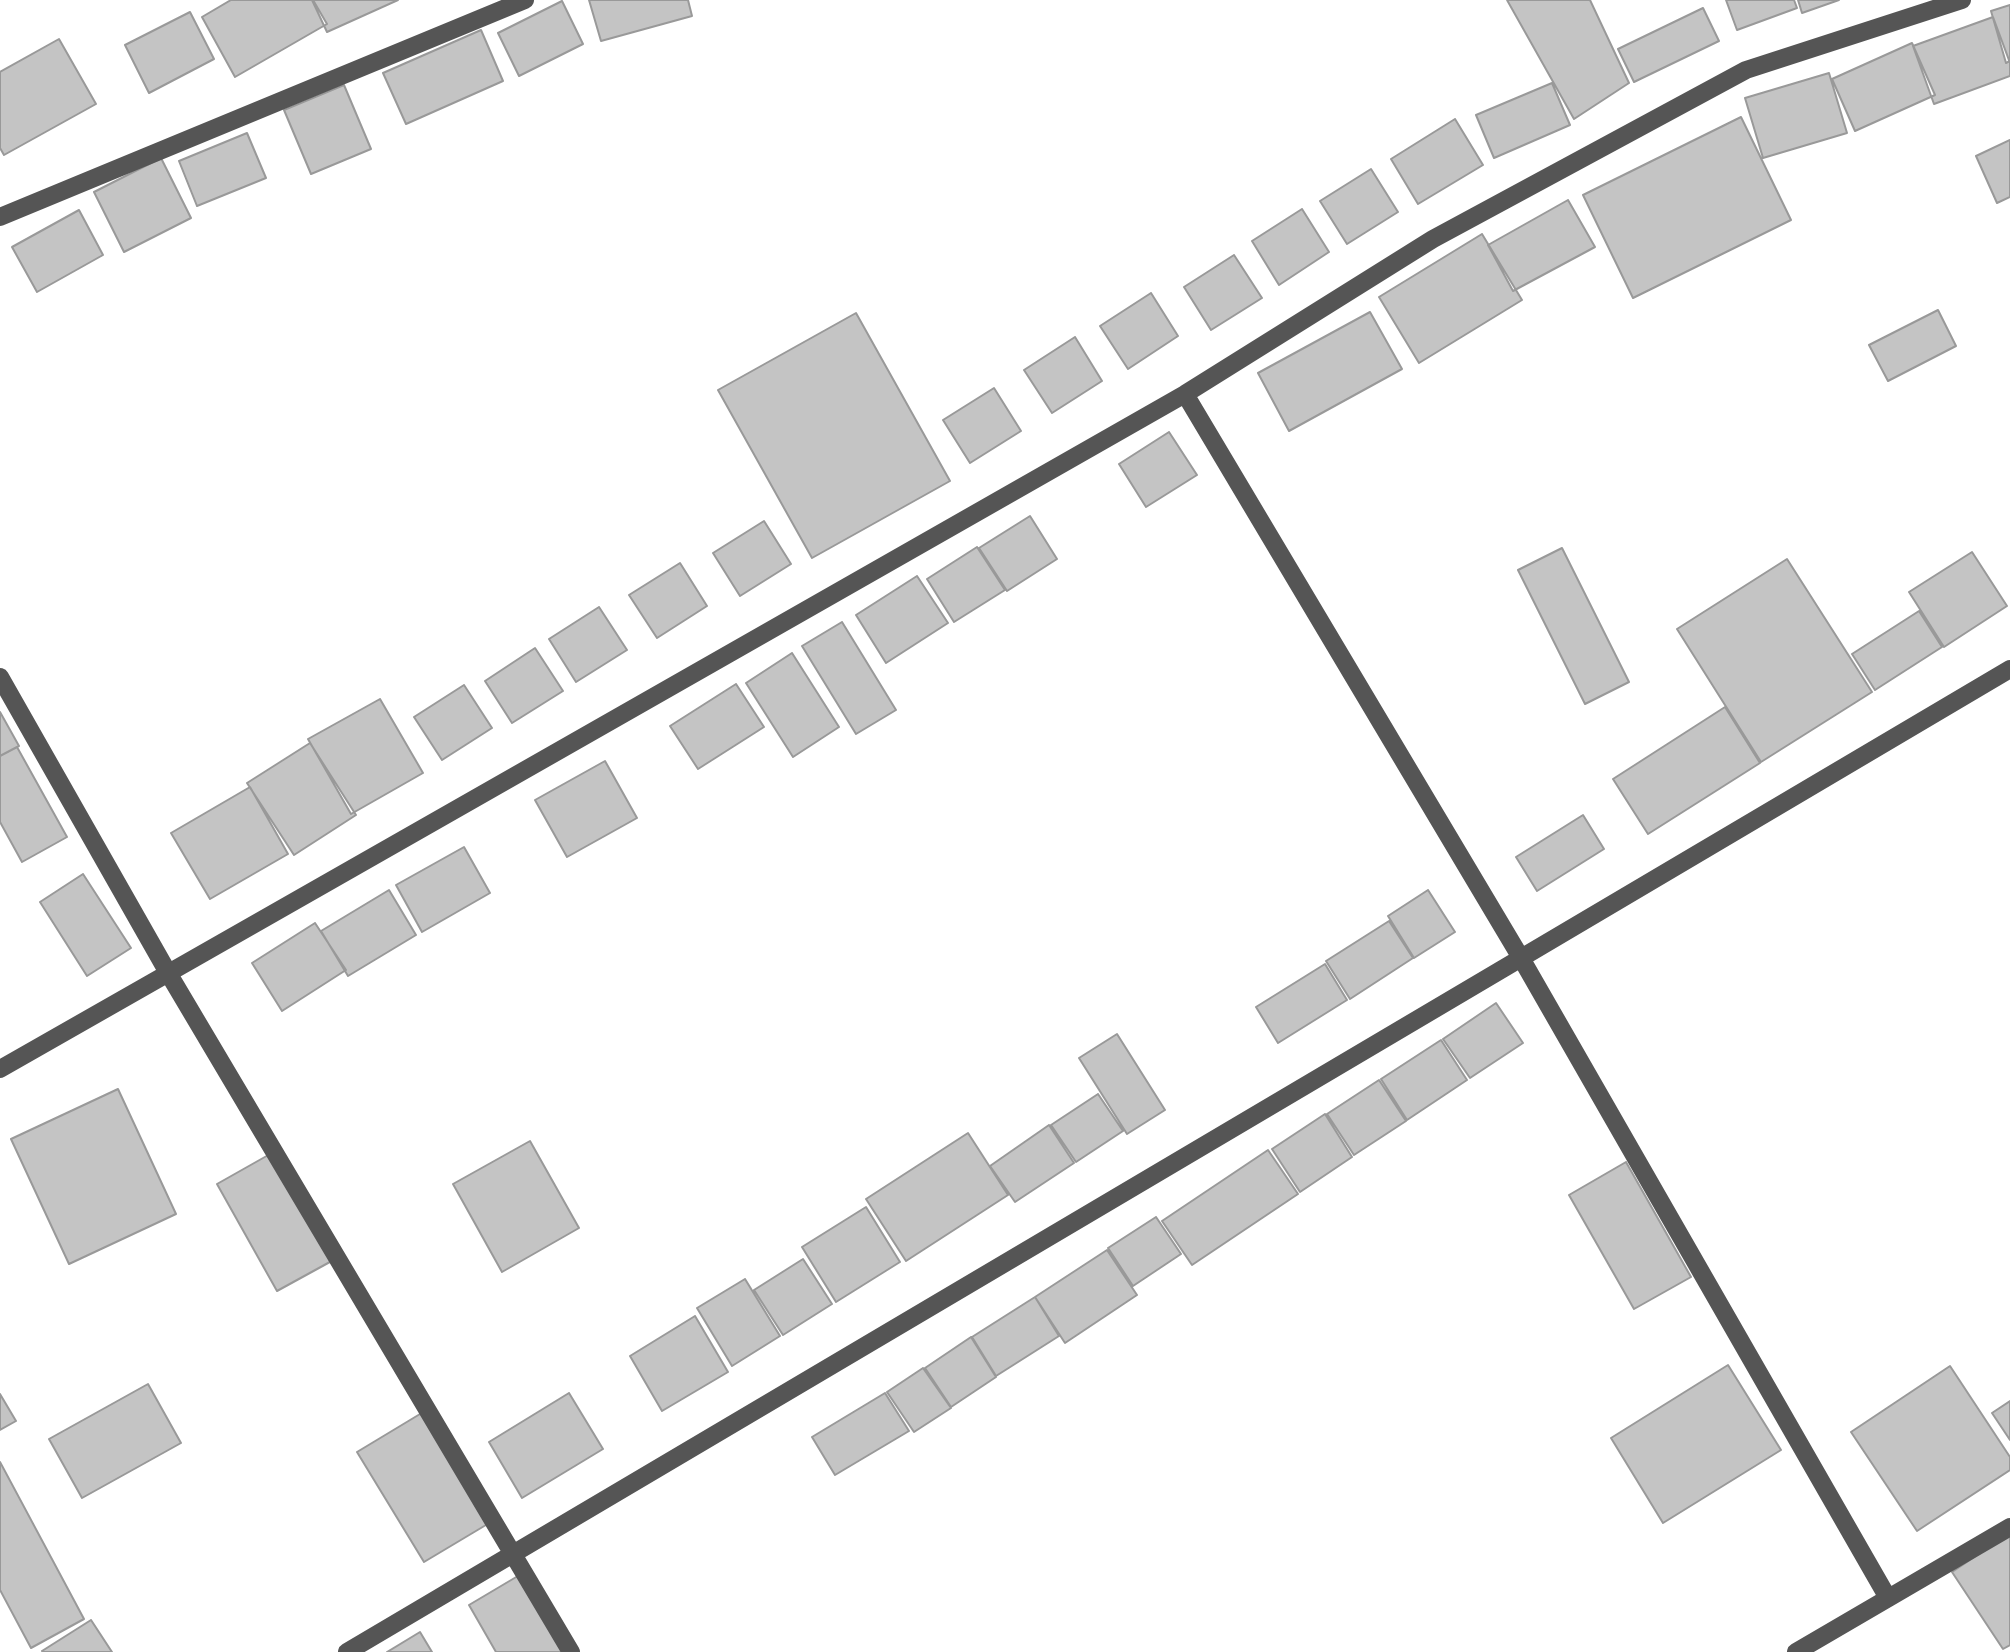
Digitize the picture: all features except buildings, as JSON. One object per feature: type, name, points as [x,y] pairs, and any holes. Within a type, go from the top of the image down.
[{"type":"street","points":[[0,217],[525,0]]},
{"type":"street","points":[[0,1069],[167,971],[1185,394],[1433,239],[1746,70],[1962,0]]},
{"type":"street","points":[[1185,394],[1521,958],[1888,1598]]},
{"type":"street","points":[[347,1652],[512,1552],[2010,669]]},
{"type":"street","points":[[0,677],[167,971],[571,1652]]},
{"type":"street","points":[[1796,1652],[2010,1527]]}]
